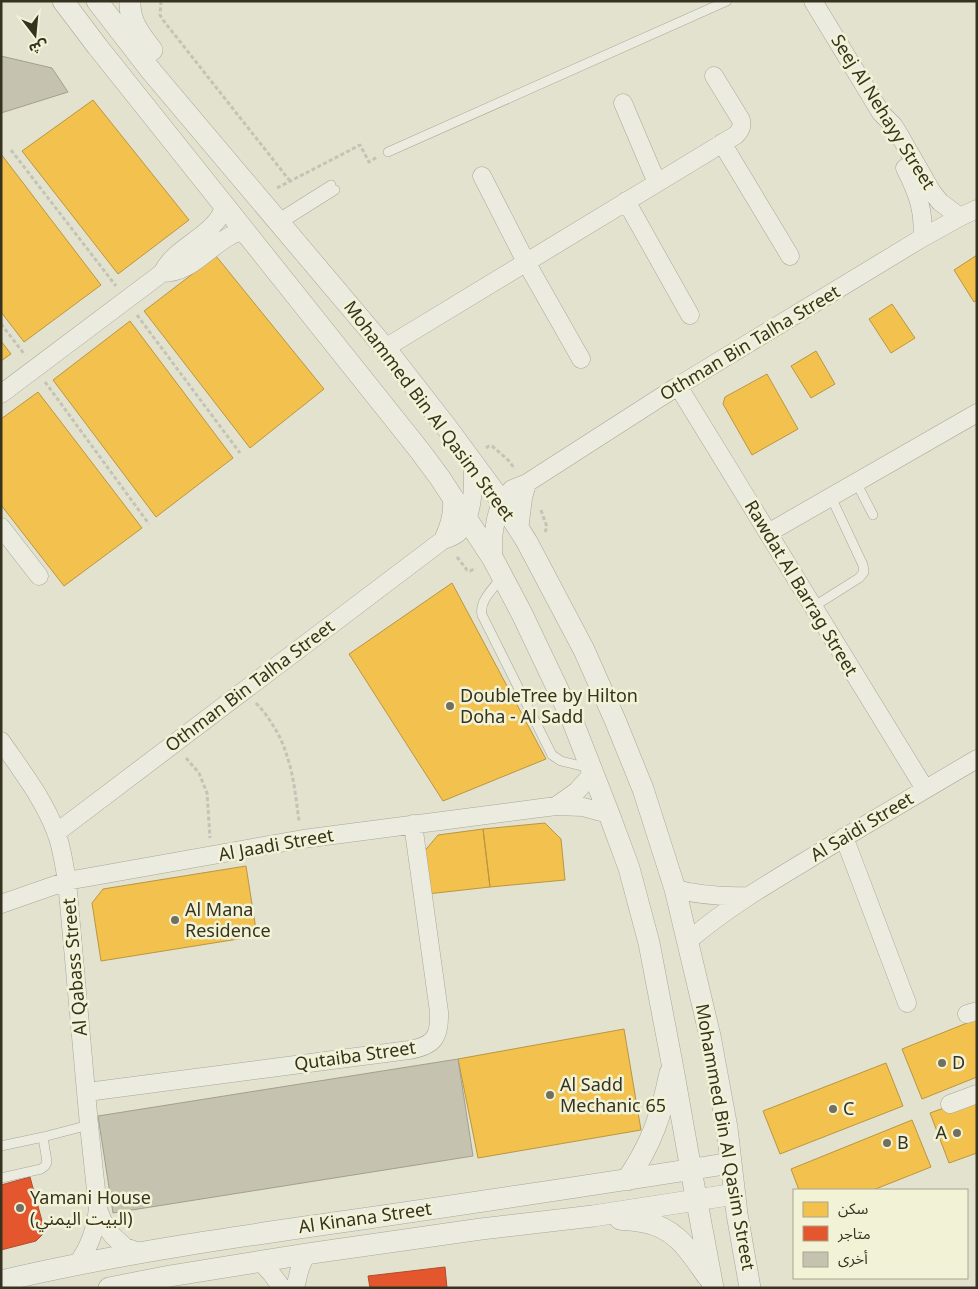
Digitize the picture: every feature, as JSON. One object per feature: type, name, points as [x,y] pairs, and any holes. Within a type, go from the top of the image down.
[{"type":"street","name":"Mohammed Bin Al Qasim Street","points":[[63,1],[80,26],[420,451],[498,567],[549,668],[592,770],[629,868],[649,943],[712,1285]]},
{"type":"street","name":"Mohammed Bin Al Qasim Street","points":[[97,1],[152,72],[384,348],[448,429],[502,501],[584,650],[643,789],[675,889],[710,1036],[727,1128],[737,1214],[750,1288]]},
{"type":"street","points":[[130,1],[129,7],[136,30],[182,88],[186,97],[189,116]]},
{"type":"street","name":"Seej Al Nehayy Street","points":[[813,1],[881,113],[897,131],[932,192],[940,202],[960,217]]},
{"type":"street","points":[[384,348],[736,135],[741,130],[741,120],[714,76]]},
{"type":"street","points":[[623,103],[657,183]]},
{"type":"street","points":[[881,113],[884,129],[920,200],[924,225],[922,238]]},
{"type":"street","points":[[722,143],[790,256]]},
{"type":"street","points":[[482,176],[526,262],[581,359]]},
{"type":"street","points":[[626,201],[690,315]]},
{"type":"street","points":[[1,394],[162,273],[174,257],[213,225],[225,207]]},
{"type":"street","name":"Othman Bin Talha Street","points":[[502,501],[512,490],[527,483],[678,386],[922,238],[977,209]]},
{"type":"street","points":[[162,273],[170,273],[187,267],[229,236],[245,231]]},
{"type":"street","name":"Rawdat Al Barrag Street","points":[[678,386],[925,789]]},
{"type":"street","points":[[768,533],[976,414]]},
{"type":"street","points":[[467,519],[472,491],[472,463]]},
{"type":"street","points":[[519,530],[527,483]]},
{"type":"street","points":[[443,540],[453,511],[452,497]]},
{"type":"street","points":[[498,567],[493,538],[496,519],[502,501]]},
{"type":"street","name":"Othman Bin Talha Street","points":[[56,833],[443,540],[458,532],[464,526],[467,519]]},
{"type":"street","points":[[1,527],[39,576]]},
{"type":"street","name":"Al Qabass Street","points":[[1,741],[41,799],[56,833],[67,881],[98,1209],[92,1240],[77,1264]]},
{"type":"street","name":"Al Saidi Street","points":[[688,941],[706,924],[748,896],[977,759]]},
{"type":"street","name":"Al Jaadi Street","points":[[556,806],[577,791],[592,770]]},
{"type":"street","name":"Al Jaadi Street","points":[[1,904],[67,881],[303,839],[556,806],[583,807],[609,814]]},
{"type":"street","name":"Qutaiba Street","points":[[87,1092],[423,1048],[434,1039],[440,1026],[439,1012],[413,824]]},
{"type":"street","points":[[844,837],[907,1002]]},
{"type":"street","points":[[675,889],[711,896],[748,896]]},
{"type":"street","points":[[627,1180],[654,1134],[672,1063]]},
{"type":"street","points":[[950,1104],[977,1094]]},
{"type":"street","name":"Al Kinana Street","points":[[1,1281],[77,1264],[141,1253],[731,1163]]},
{"type":"street","name":"Al Kinana Street","points":[[109,1288],[306,1254],[481,1229],[593,1216],[735,1194]]},
{"type":"street","name":"Al Qabass Street","points":[[98,1209],[104,1224],[113,1236],[125,1247],[141,1253]]},
{"type":"street","points":[[593,1216],[644,1221],[672,1233],[683,1242],[712,1285]]},
{"type":"street","points":[[295,1288],[306,1254]]},
{"type":"street","points":[[261,1262],[282,1288]]},
{"type":"lane","points":[[388,152],[727,1]]},
{"type":"lane","points":[[279,222],[333,188]]},
{"type":"lane","points":[[856,482],[873,515]]},
{"type":"lane","points":[[813,607],[859,578],[864,572],[863,565],[831,497]]},
{"type":"lane","points":[[498,567],[483,602],[481,608],[482,615],[552,755],[560,762],[592,770]]},
{"type":"lane","points":[[1,1146],[90,1125]]},
{"type":"lane","points":[[1,1178],[41,1169],[45,1166],[47,1162],[43,1137]]},
{"type":"path","points":[[162,1],[160,15],[163,20],[290,181]]},
{"type":"path","points":[[258,197],[360,145],[369,162],[388,152]]},
{"type":"path","points":[[1,324],[149,524]]},
{"type":"path","points":[[245,690],[271,722],[284,747],[288,758],[303,839]]},
{"type":"path","points":[[174,743],[198,773],[207,793],[210,856]]},
{"type":"building: سكن","points":[[93,100],[189,220],[118,274],[22,151]]},
{"type":"building: سكن","points":[[1,154],[101,285],[24,342],[1,312]]},
{"type":"building: سكن","points":[[977,255],[977,300],[974,302],[954,270]]},
{"type":"building: سكن","points":[[216,256],[324,389],[250,448],[144,311]]},
{"type":"building: سكن","points":[[892,304],[915,338],[891,353],[869,319]]},
{"type":"building: سكن","points":[[130,321],[233,458],[156,517],[53,380]]},
{"type":"building: سكن","points":[[1,341],[11,354],[1,361]]},
{"type":"building: سكن","points":[[816,351],[835,384],[811,398],[791,366]]},
{"type":"building: سكن","points":[[767,374],[798,429],[752,455],[723,404],[725,397]]},
{"type":"building: سكن","points":[[38,392],[142,528],[64,586],[1,505],[1,419]]},
{"type":"building: سكن","name":"DoubleTree by Hilton Doha - Al Sadd","points":[[452,583],[546,759],[443,801],[349,654]]},
{"type":"building: سكن","points":[[545,823],[561,839],[565,880],[490,887],[483,829]]},
{"type":"building: سكن","points":[[483,829],[490,887],[427,894],[422,854],[438,835]]},
{"type":"building: سكن","name":"Al Mana Residence","points":[[246,866],[257,936],[101,961],[92,903],[103,889]]},
{"type":"building: سكن","name":"D","points":[[977,1019],[977,1077],[922,1099],[902,1049]]},
{"type":"building: سكن","name":"Al Sadd Mechanic 65","points":[[624,1029],[641,1130],[478,1158],[458,1059]]},
{"type":"building: سكن","name":"C","points":[[886,1063],[903,1106],[780,1154],[763,1111]]},
{"type":"building: سكن","name":"A","points":[[977,1096],[977,1153],[949,1163],[930,1113]]},
{"type":"building: سكن","name":"B","points":[[912,1120],[931,1167],[876,1189],[799,1189],[791,1169]]},
{"type":"building: متاجر","name":"Yamani House (البيت اليمني)","points":[[30,1177],[45,1232],[36,1241],[1,1250],[1,1185]]},
{"type":"building: متاجر","points":[[445,1267],[447,1288],[370,1288],[368,1276]]},
{"type":"building: أخرى","points":[[1,56],[52,68],[68,92],[1,113]]},
{"type":"building: أخرى","points":[[458,1059],[473,1156],[113,1213],[98,1116]]},
{"type":"place","name":"DoubleTree by Hilton Doha - Al Sadd","points":[[450,706]]},
{"type":"place","name":"Al Mana Residence","points":[[175,920]]},
{"type":"place","name":"D","points":[[942,1063]]},
{"type":"place","name":"Al Sadd Mechanic 65","points":[[550,1095]]},
{"type":"place","name":"C","points":[[833,1109]]},
{"type":"place","name":"A","points":[[957,1133]]},
{"type":"place","name":"B","points":[[887,1143]]},
{"type":"place","name":"Yamani House (البيت اليمني)","points":[[20,1208]]}]
